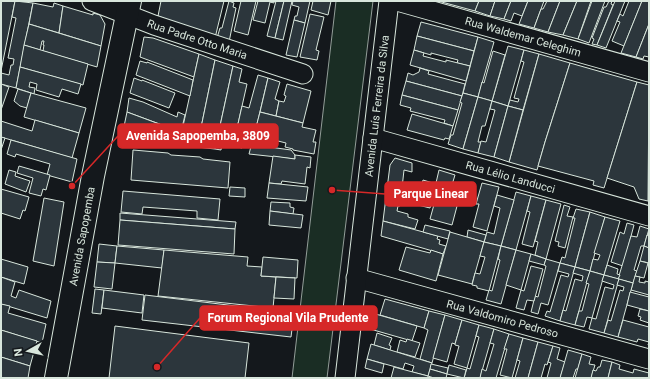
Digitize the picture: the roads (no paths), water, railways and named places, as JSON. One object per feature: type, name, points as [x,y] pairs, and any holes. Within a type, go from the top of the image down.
[{"type":"main road","name":"Avenida Sapopemba","points":[[56,378],[92,181],[128,8]]},
{"type":"street","name":"Rua Padre Otto Maria","points":[[92,1],[128,8],[154,25],[303,74]]},
{"type":"street","name":"Avenida Luís Ferreira da Silva","points":[[345,378],[389,1]]},
{"type":"street","name":"Rua Waldemar Celeghim","points":[[397,1],[649,72]]},
{"type":"street","name":"Rua Lélio Landucci","points":[[373,138],[649,216]]},
{"type":"street","name":"Rua Valdomiro Pedroso","points":[[356,278],[649,360]]},
{"type":"place","name":"Avenida Sapopemba, 3809","points":[[72,186]]},
{"type":"place","name":"Parque Linear","points":[[332,190]]},
{"type":"place","name":"Forum Regional Vila Prudente","points":[[157,367]]}]
